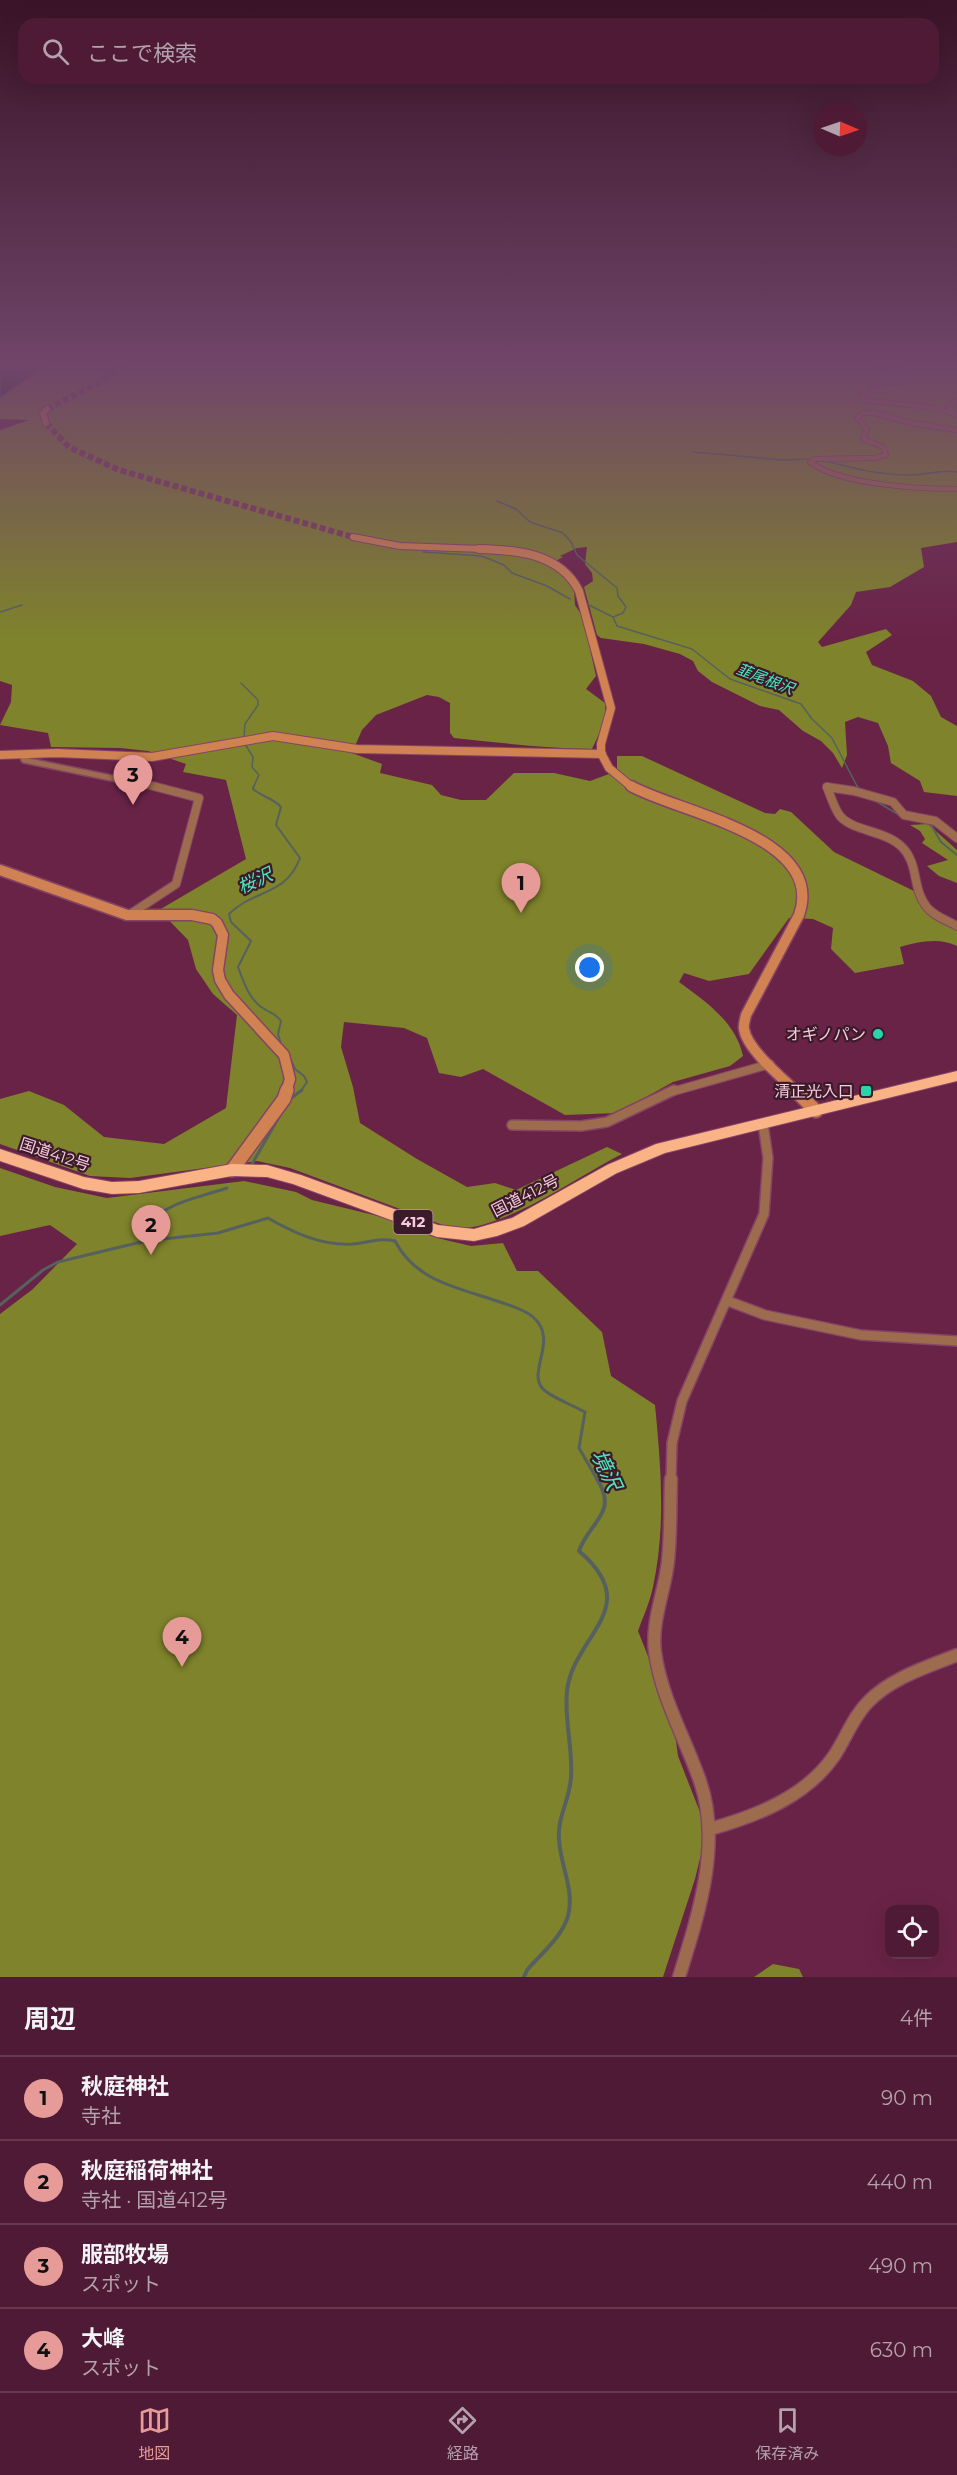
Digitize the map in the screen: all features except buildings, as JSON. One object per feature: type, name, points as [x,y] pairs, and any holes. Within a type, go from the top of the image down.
[{"type":"highway","name":"国道412号","points":[[0,1155],[83,1183],[112,1188],[139,1187],[232,1170],[267,1171],[296,1179],[437,1231],[474,1234],[497,1230],[518,1222],[636,1157],[661,1148],[957,1076]]},
{"type":"street","points":[[881,456],[816,459],[810,462],[817,468],[872,482],[917,489],[957,489]]},
{"type":"street","points":[[352,537],[383,544],[511,550],[542,558],[572,577],[579,591],[611,708],[612,715],[602,743],[602,754],[609,768],[627,785],[756,837],[784,856],[802,884],[801,908],[746,1015],[744,1026],[746,1034],[757,1050],[816,1111]]},
{"type":"street","points":[[0,755],[152,757],[186,753],[252,738],[283,737],[333,747],[381,750],[602,754]]},
{"type":"street","points":[[22,754],[24,759],[54,768],[191,794],[199,798],[176,884],[127,915]]},
{"type":"street","points":[[957,838],[935,822],[909,818],[893,802],[868,794],[827,787],[838,813],[845,820],[883,833],[900,844],[915,863],[918,887],[927,908],[957,926]]},
{"type":"street","points":[[0,870],[127,915],[192,915],[217,923],[223,936],[218,970],[220,980],[229,995],[276,1046],[287,1063],[290,1079],[284,1099],[232,1170]]},
{"type":"street","points":[[512,1125],[581,1126],[607,1122],[680,1088],[770,1064]]},
{"type":"street","points":[[679,1977],[695,1926],[706,1867],[710,1828],[701,1783],[657,1665],[655,1640],[668,1562],[672,1454],[676,1421],[682,1401],[728,1301],[767,1205],[767,1144],[763,1124]]},
{"type":"street","points":[[728,1301],[765,1315],[861,1335],[957,1341]]},
{"type":"street","points":[[710,1828],[746,1819],[807,1786],[828,1764],[869,1701],[916,1672],[957,1655]]},
{"type":"shaded area","points":[[0,456],[957,456],[957,542],[921,548],[924,567],[890,587],[856,592],[851,605],[818,642],[822,647],[886,629],[892,635],[866,652],[872,665],[913,681],[931,696],[941,717],[957,726],[957,796],[924,792],[920,781],[891,763],[888,746],[878,723],[858,717],[845,722],[847,755],[842,768],[833,753],[821,741],[803,731],[779,710],[760,706],[712,682],[698,671],[693,661],[680,654],[644,644],[601,638],[597,635],[584,587],[593,581],[592,573],[585,564],[587,547],[577,548],[560,556],[563,557],[552,563],[574,589],[575,605],[583,617],[596,676],[586,689],[605,703],[606,719],[592,749],[454,738],[450,733],[450,703],[439,697],[427,695],[376,715],[362,730],[352,753],[382,764],[380,773],[432,785],[441,795],[461,800],[486,800],[514,773],[554,773],[590,781],[617,771],[617,756],[642,756],[765,813],[775,814],[780,809],[791,812],[834,852],[916,892],[926,909],[957,926],[957,946],[936,941],[907,945],[900,947],[904,964],[855,973],[831,949],[833,928],[813,919],[789,918],[749,974],[709,981],[684,973],[679,982],[709,1005],[727,1023],[734,1033],[743,1056],[730,1066],[673,1082],[617,1113],[565,1115],[483,1069],[461,1077],[439,1073],[427,1038],[404,1028],[344,1022],[341,1047],[353,1087],[360,1123],[467,1187],[495,1183],[516,1190],[607,1147],[622,1154],[525,1208],[485,1224],[466,1228],[443,1225],[290,1168],[257,1161],[130,1178],[90,1176],[0,1144],[0,1099],[29,1091],[64,1105],[104,1137],[164,1144],[226,1108],[237,1015],[213,994],[196,969],[188,940],[159,910],[246,859],[226,780],[183,772],[186,764],[148,751],[120,748],[51,747],[48,733],[0,725],[11,702],[12,685],[0,681]]},
{"type":"shaded area","points":[[928,824],[957,850],[957,883],[939,876],[927,866],[948,860],[922,843],[925,839],[920,831],[910,825]]},
{"type":"shaded area","points":[[0,1168],[55,1187],[107,1198],[244,1181],[296,1192],[312,1200],[382,1217],[437,1238],[471,1246],[503,1243],[517,1271],[538,1271],[602,1332],[611,1376],[655,1405],[660,1474],[660,1542],[652,1593],[638,1631],[673,1719],[678,1756],[707,1830],[695,1879],[663,1977],[0,1977],[0,1314],[33,1289],[77,1244],[50,1225],[0,1236]]},
{"type":"shaded area","points":[[773,1964],[799,1969],[803,1977],[754,1977]]},
{"type":"waterway","points":[[741,456],[783,460],[807,459]]},
{"type":"waterway","points":[[826,461],[881,473],[915,475],[941,471],[957,472]]},
{"type":"waterway","points":[[497,501],[516,509],[530,522],[563,533],[571,542],[577,555],[617,588],[618,596],[626,607],[623,613],[613,617]]},
{"type":"waterway","name":"韮尾根沢","points":[[423,552],[482,556],[504,565],[512,573],[547,586],[570,599]]},
{"type":"waterway","name":"韮尾根沢","points":[[587,604],[613,617]]},
{"type":"waterway","points":[[0,612],[22,605]]},
{"type":"waterway","name":"韮尾根沢","points":[[613,617],[617,626],[692,649],[730,679],[801,704],[812,719],[832,738],[858,788]]},
{"type":"waterway","name":"桜沢","points":[[241,683],[258,700],[258,705],[245,724],[244,738]]},
{"type":"waterway","name":"桜沢","points":[[245,744],[253,757],[252,767],[259,775],[253,788]]},
{"type":"waterway","name":"桜沢","points":[[254,786],[253,789],[256,792],[281,807],[276,825],[300,858],[287,879],[229,914],[231,922],[251,941],[238,967],[248,991],[256,1002],[281,1021],[278,1034],[281,1044]]},
{"type":"waterway","name":"韮尾根沢","points":[[874,800],[904,818],[925,822]]},
{"type":"waterway","name":"韮尾根沢","points":[[930,823],[941,842],[957,855]]},
{"type":"waterway","name":"桜沢","points":[[288,1054],[295,1069],[304,1076],[307,1082],[301,1091]]},
{"type":"waterway","name":"桜沢","points":[[290,1099],[301,1091]]},
{"type":"waterway","name":"桜沢","points":[[252,1164],[279,1117]]},
{"type":"waterway","name":"桜沢","points":[[140,1242],[147,1229],[165,1211],[187,1200],[227,1188]]},
{"type":"waterway","name":"境沢","points":[[140,1242],[218,1233],[268,1218],[288,1229],[330,1243],[395,1241],[404,1255],[427,1275],[440,1282],[517,1308],[533,1317],[540,1326],[543,1336],[539,1383],[548,1393],[585,1412],[579,1448],[598,1481]]},
{"type":"waterway","points":[[0,1305],[43,1270],[58,1262],[140,1242]]},
{"type":"waterway","name":"境沢","points":[[524,1977],[527,1970],[561,1931],[570,1906],[559,1831],[571,1777],[567,1691],[572,1671],[606,1606],[606,1589],[598,1571],[579,1551],[604,1509],[603,1491],[598,1481]]},
{"type":"tunnel","points":[[89,456],[119,470],[353,537]]},
{"type":"place","name":"服部牧場","points":[[133,805]]},
{"type":"place","name":"秋庭神社","points":[[521,913]]},
{"type":"place","name":"オギノパン","points":[[878,1034]]},
{"type":"place","name":"清正光入口","points":[[866,1091]]},
{"type":"place","name":"秋庭稲荷神社","points":[[151,1255]]},
{"type":"place","name":"大峰","points":[[182,1667]]}]
